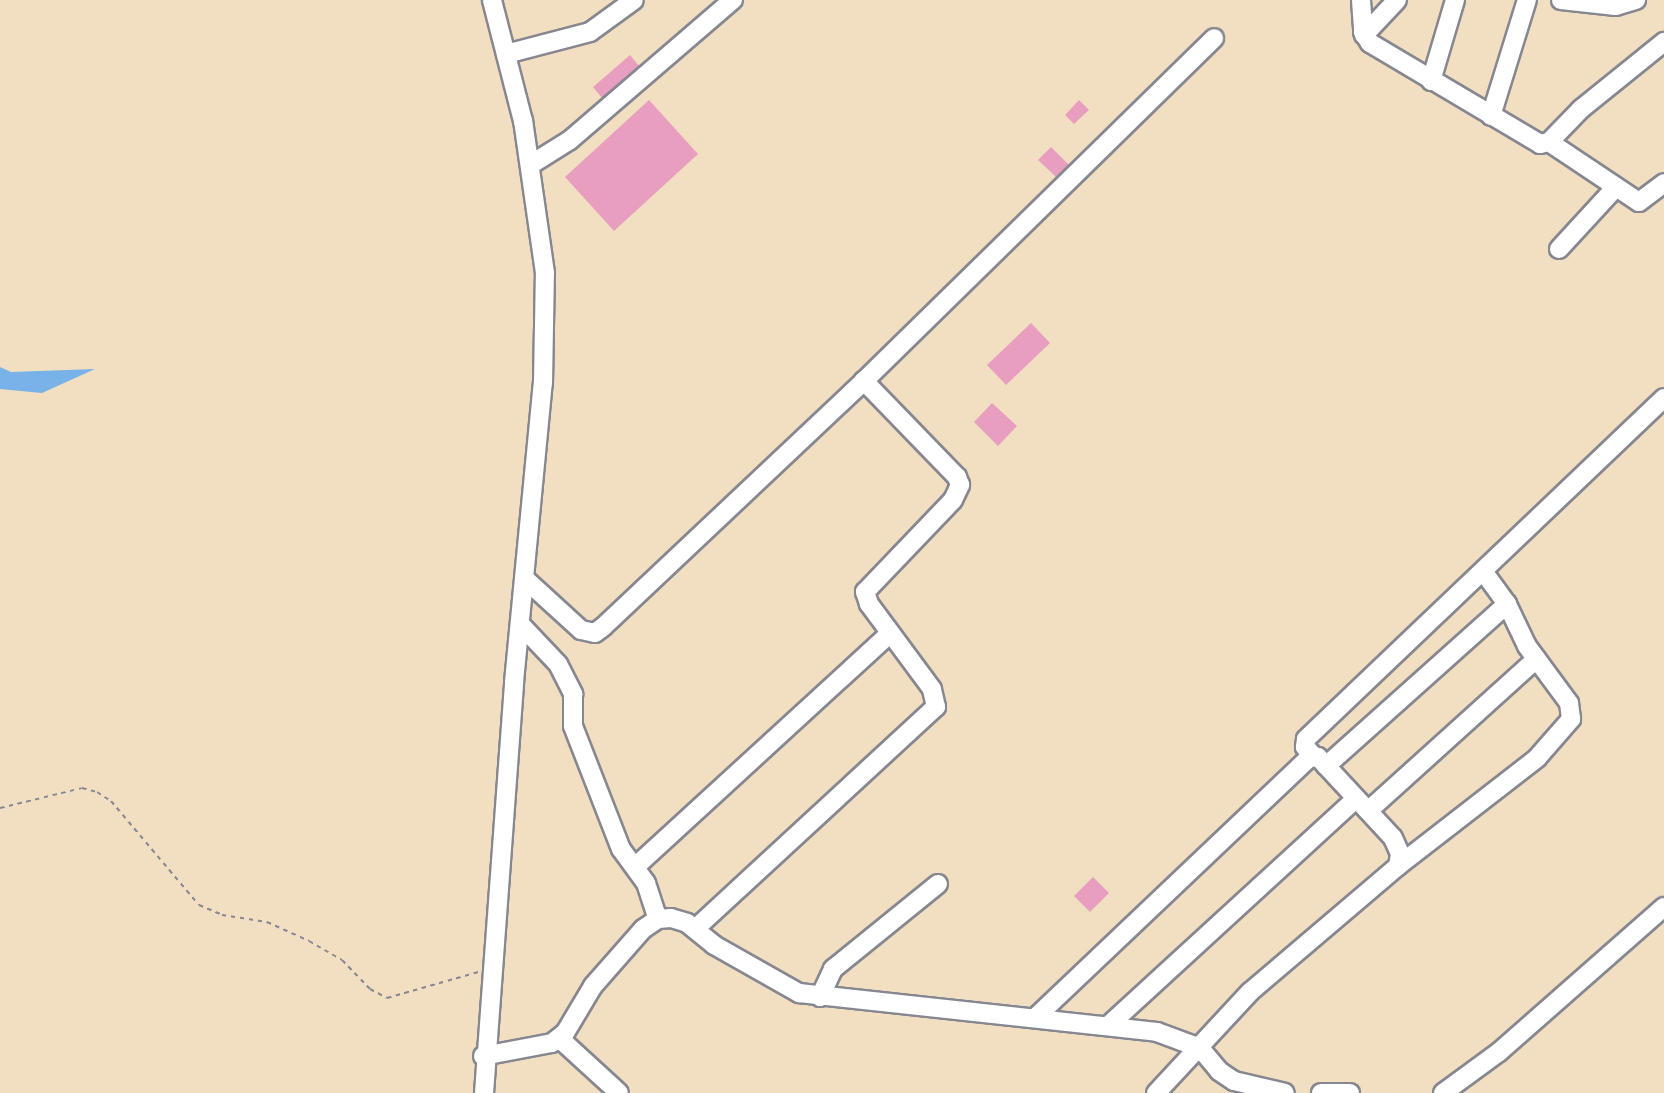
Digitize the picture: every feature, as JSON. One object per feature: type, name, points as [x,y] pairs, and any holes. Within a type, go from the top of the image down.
[{"type":"street","points":[[484,1093],[483,1056],[493,968],[519,624],[543,382],[545,284],[542,232],[530,165],[507,54],[492,0]]},
{"type":"street","points":[[507,54],[590,32],[634,0]]},
{"type":"street","points":[[530,165],[570,140],[733,0]]},
{"type":"street","points":[[1360,0],[1364,35],[1370,43],[1540,144],[1549,142],[1581,109],[1661,52]]},
{"type":"street","points":[[1364,35],[1397,0]]},
{"type":"street","points":[[1431,81],[1455,0]]},
{"type":"street","points":[[1491,116],[1527,0]]},
{"type":"street","points":[[1561,0],[1616,6],[1636,0]]},
{"type":"street","points":[[524,578],[581,630],[595,633],[864,381],[1214,38]]},
{"type":"street","points":[[1549,142],[1616,187],[1644,201],[1664,183]]},
{"type":"street","points":[[1559,249],[1616,187]]},
{"type":"street","points":[[694,929],[933,711],[936,700],[932,689],[890,633],[865,592],[953,500],[960,485],[957,477],[864,381]]},
{"type":"street","points":[[1398,866],[1397,845],[1362,805],[1305,747],[1306,739],[1484,572],[1664,398]]},
{"type":"street","points":[[1156,1093],[1250,992],[1398,866],[1537,758],[1567,726],[1571,718],[1569,703],[1536,659],[1513,623],[1507,604],[1484,572]]},
{"type":"street","points":[[1037,1016],[1320,761],[1507,604]]},
{"type":"street","points":[[519,624],[558,664],[573,694],[573,726],[621,849],[646,883],[658,919]]},
{"type":"street","points":[[635,867],[890,633]]},
{"type":"street","points":[[1109,1025],[1362,805],[1536,659]]},
{"type":"street","points":[[820,998],[833,969],[938,884]]},
{"type":"street","points":[[1443,1093],[1498,1052],[1664,907]]},
{"type":"street","points":[[483,1056],[552,1043],[559,1038],[593,986],[643,929],[658,919],[670,918],[694,929],[714,945],[783,984],[820,998],[1037,1016],[1176,1036],[1200,1048],[1219,1071],[1234,1081],[1285,1093]]},
{"type":"street","points":[[559,1038],[620,1093]]},
{"type":"street","points":[[1320,1093],[1350,1093]]},
{"type":"path","points":[[0,808],[82,788],[97,792],[111,801],[199,904],[222,915],[267,922],[309,940],[342,960],[370,989],[387,998],[493,968]]},
{"type":"water","points":[[0,367],[11,372],[95,369],[42,393],[0,389]]},
{"type":"building","points":[[630,55],[639,66],[602,98],[593,87]]},
{"type":"building","points":[[649,100],[698,154],[614,231],[565,177]]},
{"type":"building","points":[[1079,100],[1089,110],[1074,124],[1065,115]]},
{"type":"building","points":[[1051,147],[1069,165],[1056,177],[1038,160]]},
{"type":"building","points":[[1031,323],[1050,343],[1006,385],[987,365]]},
{"type":"building","points":[[992,403],[1017,426],[998,446],[974,422]]},
{"type":"building","points":[[1093,877],[1109,893],[1090,912],[1074,896]]}]
